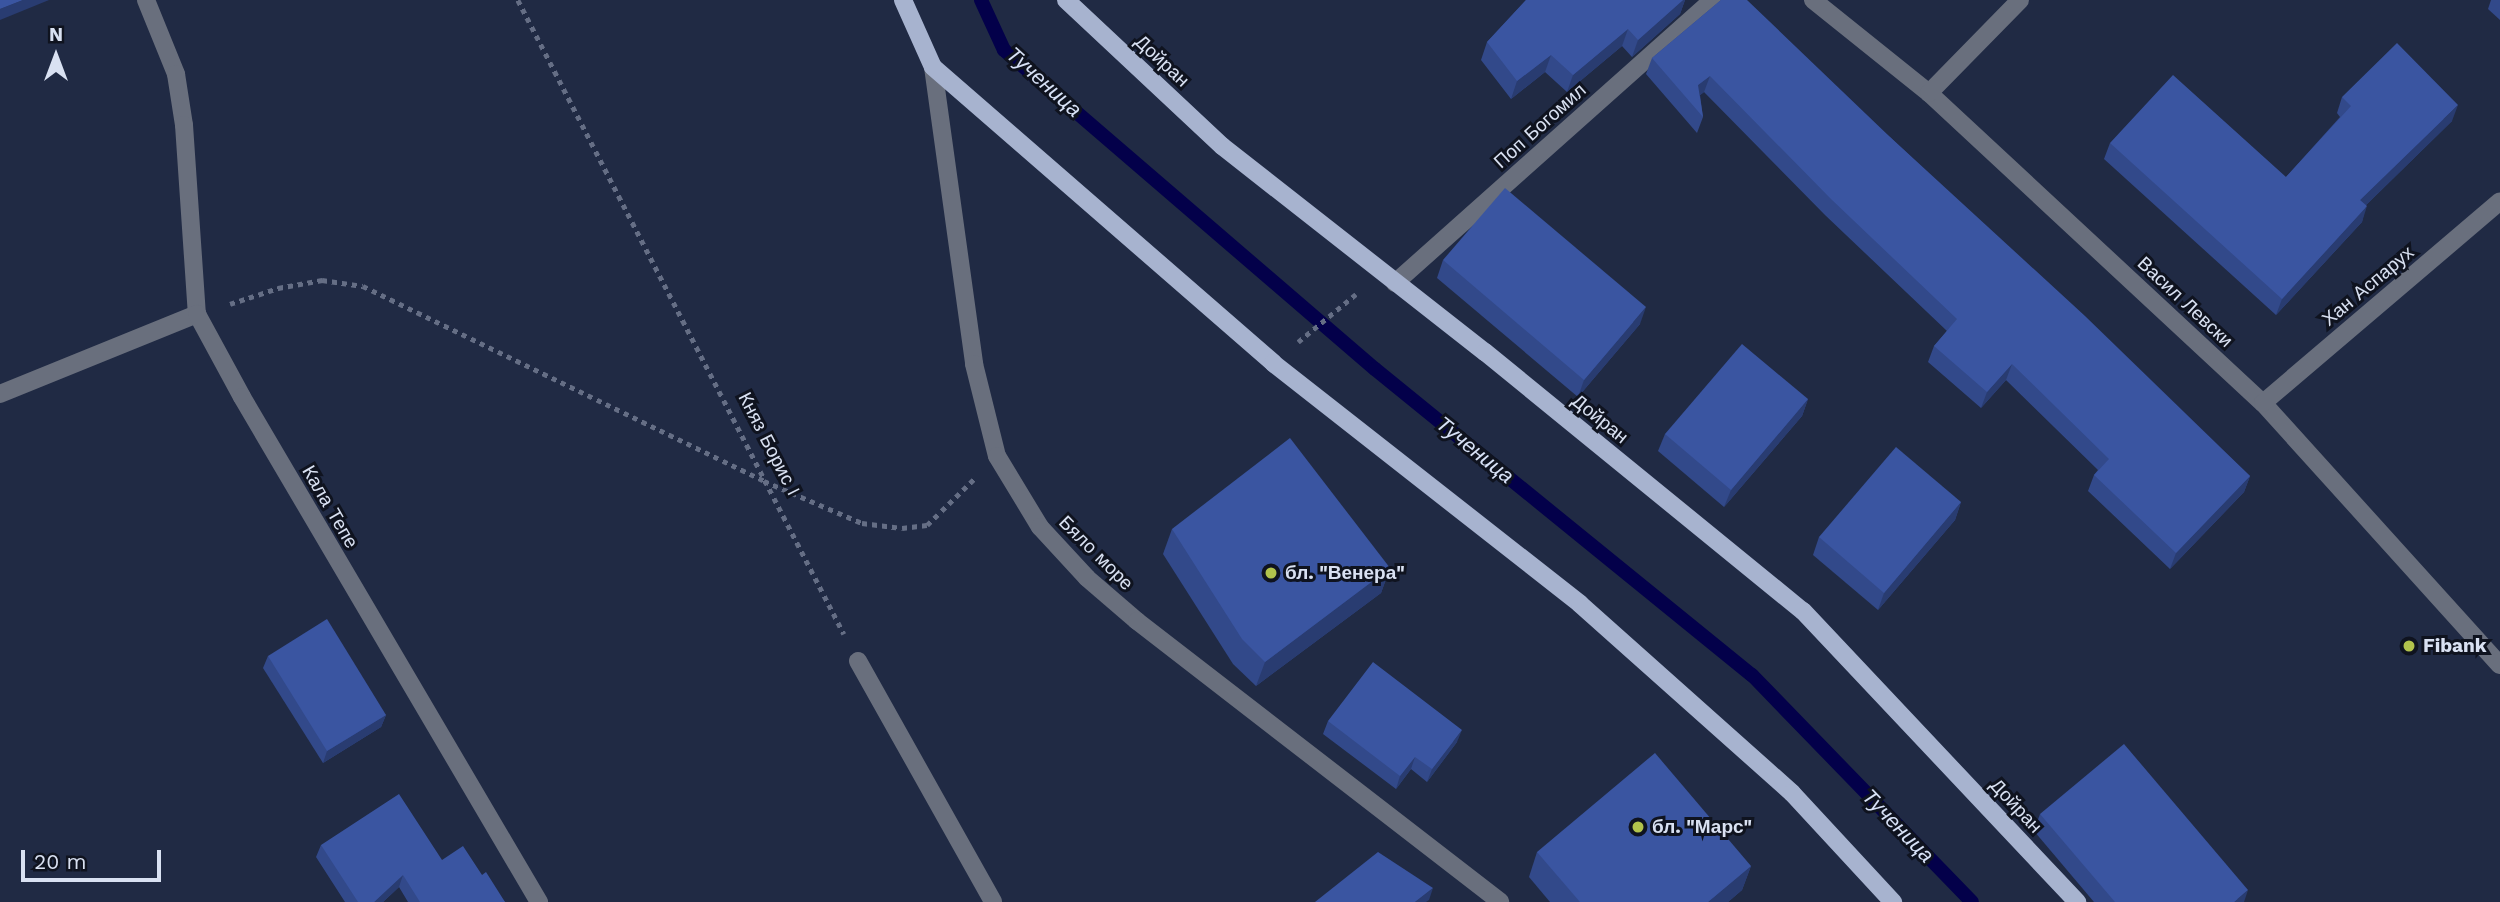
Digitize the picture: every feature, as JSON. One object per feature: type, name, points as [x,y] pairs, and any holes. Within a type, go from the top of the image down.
[{"type":"main road","points":[[903,0],[933,67],[1273,363],[1580,604],[1792,793],[1893,902]]},
{"type":"main road","name":"Дойран","points":[[1066,0],[1222,146],[1496,361],[1803,611],[2077,902]]},
{"type":"street","points":[[0,394],[197,314],[184,125],[176,74],[146,0]]},
{"type":"street","name":"Поп Богомил","points":[[1395,283],[1713,0]]},
{"type":"street","name":"Васил Левски","points":[[1813,0],[1928,93],[2263,403],[2500,665]]},
{"type":"street","points":[[1928,93],[2020,0]]},
{"type":"street","name":"Бяло море","points":[[933,67],[974,364],[997,456],[1040,527],[1087,578],[1137,621],[1500,902]]},
{"type":"street","name":"Хан Аспарух","points":[[2263,403],[2500,201]]},
{"type":"street","name":"Кала Тепе","points":[[197,314],[242,397],[538,902]]},
{"type":"street","points":[[858,661],[993,902]]},
{"type":"path","name":"Княз Борис I","points":[[518,0],[858,661]]},
{"type":"path","points":[[197,314],[278,288],[322,280],[363,286],[764,481],[862,523],[902,528],[926,525],[997,456]]},
{"type":"path","points":[[1299,341],[1355,295]]},
{"type":"building","points":[[0,0],[23,0],[0,9]]},
{"type":"building","points":[[1526,0],[1683,0],[1638,40],[1628,29],[1573,75],[1551,55],[1517,81],[1487,42]]},
{"type":"building","points":[[1721,0],[1747,0],[1890,137],[2085,316],[2250,476],[2176,553],[2094,475],[2109,459],[2012,364],[1987,392],[1934,346],[1957,319],[1831,199],[1710,76],[1698,85],[1703,117],[1652,58]]},
{"type":"building","points":[[2397,43],[2458,105],[2360,200],[2367,206],[2282,299],[2110,143],[2173,75],[2286,177],[2351,106],[2342,97]]},
{"type":"building","points":[[1505,188],[1646,307],[1584,380],[1443,260]]},
{"type":"building","points":[[1742,344],[1808,399],[1731,490],[1665,434]]},
{"type":"building","name":"бл. \"Венера\"","points":[[1290,438],[1390,568],[1265,662],[1242,639],[1172,529]]},
{"type":"building","points":[[1896,447],[1961,502],[1884,593],[1819,537]]},
{"type":"building","points":[[327,619],[386,715],[327,751],[268,656]]},
{"type":"building","points":[[1373,662],[1462,730],[1432,769],[1415,757],[1400,776],[1328,721]]},
{"type":"building","points":[[2124,744],[2248,890],[2234,902],[2115,902],[2040,814]]},
{"type":"building","name":"бл. \"Марс\"","points":[[1655,753],[1751,866],[1708,902],[1580,902],[1537,852]]},
{"type":"building","points":[[399,794],[442,860],[463,846],[482,875],[486,872],[505,902],[420,902],[403,875],[374,902],[358,902],[321,845]]},
{"type":"building","points":[[1378,852],[1433,888],[1415,902],[1315,902]]},
{"type":"waterway","name":"Тученица","points":[[981,0],[1004,50],[1375,369],[1752,675],[1972,902]]},
{"type":"place","name":"бл. \"Венера\"","points":[[1271,573]]},
{"type":"place","name":"Fibank","points":[[2409,646]]},
{"type":"place","name":"бл. \"Марс\"","points":[[1638,827]]}]
